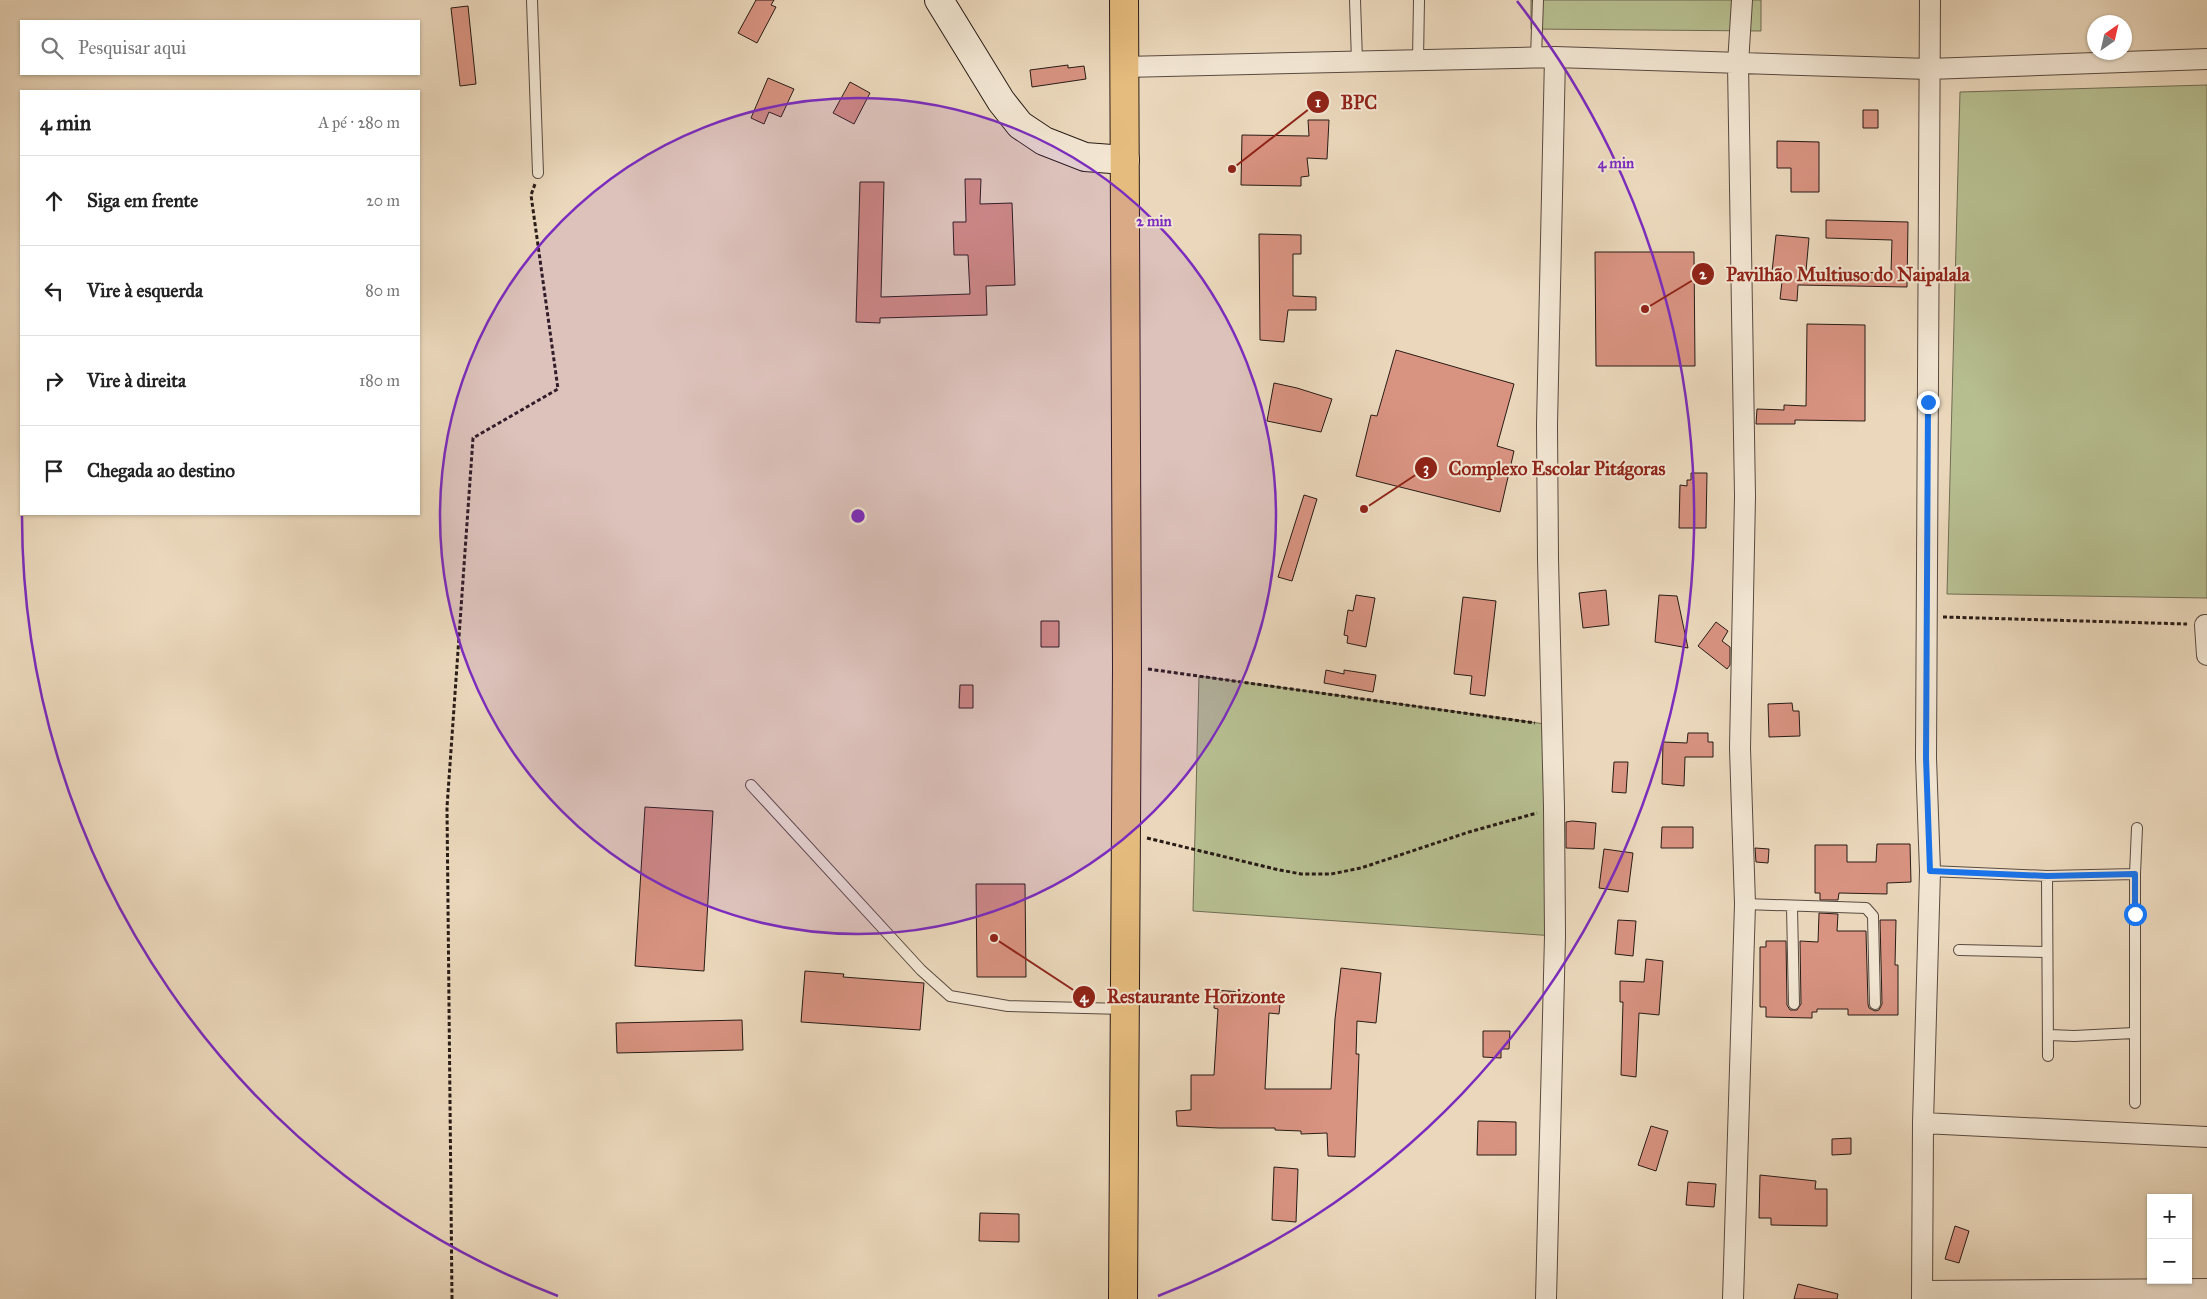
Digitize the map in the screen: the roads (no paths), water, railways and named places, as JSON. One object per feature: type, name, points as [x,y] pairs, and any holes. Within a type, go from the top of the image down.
[{"type":"main road","points":[[1123,1299],[1127,666],[1124,0]]},
{"type":"street","points":[[938,0],[1001,101],[1020,125],[1044,141],[1085,157],[1125,160]]},
{"type":"street","points":[[1733,1299],[1745,904],[1740,748],[1745,496],[1738,64],[1742,0]]},
{"type":"street","points":[[1930,0],[1926,758],[1930,871],[1923,1123],[1922,1295],[2207,1289]]},
{"type":"street","points":[[1124,67],[1545,57],[1929,70],[2207,59]]},
{"type":"street","points":[[1545,57],[1548,559],[1555,936],[1546,1299]]},
{"type":"street","points":[[2206,625],[2207,655]]},
{"type":"street","points":[[1923,1123],[2207,1136]]},
{"type":"lane","points":[[532,0],[538,173]]},
{"type":"lane","points":[[1355,0],[1357,62]]},
{"type":"lane","points":[[1418,60],[1419,0]]},
{"type":"lane","points":[[1538,0],[1545,57]]},
{"type":"lane","points":[[751,785],[915,964],[950,996],[1008,1006],[1125,1009]]},
{"type":"lane","points":[[2135,1103],[2135,874],[2137,828]]},
{"type":"lane","points":[[1930,871],[2047,876],[2135,874]]},
{"type":"lane","points":[[2047,876],[2048,1056]]},
{"type":"lane","points":[[1745,904],[1866,908],[1873,916],[1874,1004]]},
{"type":"lane","points":[[1792,907],[1794,1004]]},
{"type":"lane","points":[[1959,950],[2047,952]]},
{"type":"lane","points":[[2049,1034],[2074,1036],[2134,1033]]},
{"type":"place","name":"BPC","points":[[1232,169]]},
{"type":"place","name":"Pavilhão Multiuso do Naipalala","points":[[1645,309]]},
{"type":"place","name":"Complexo Escolar Pitágoras","points":[[1364,509]]},
{"type":"place","name":"Restaurante Horizonte","points":[[994,938]]}]
